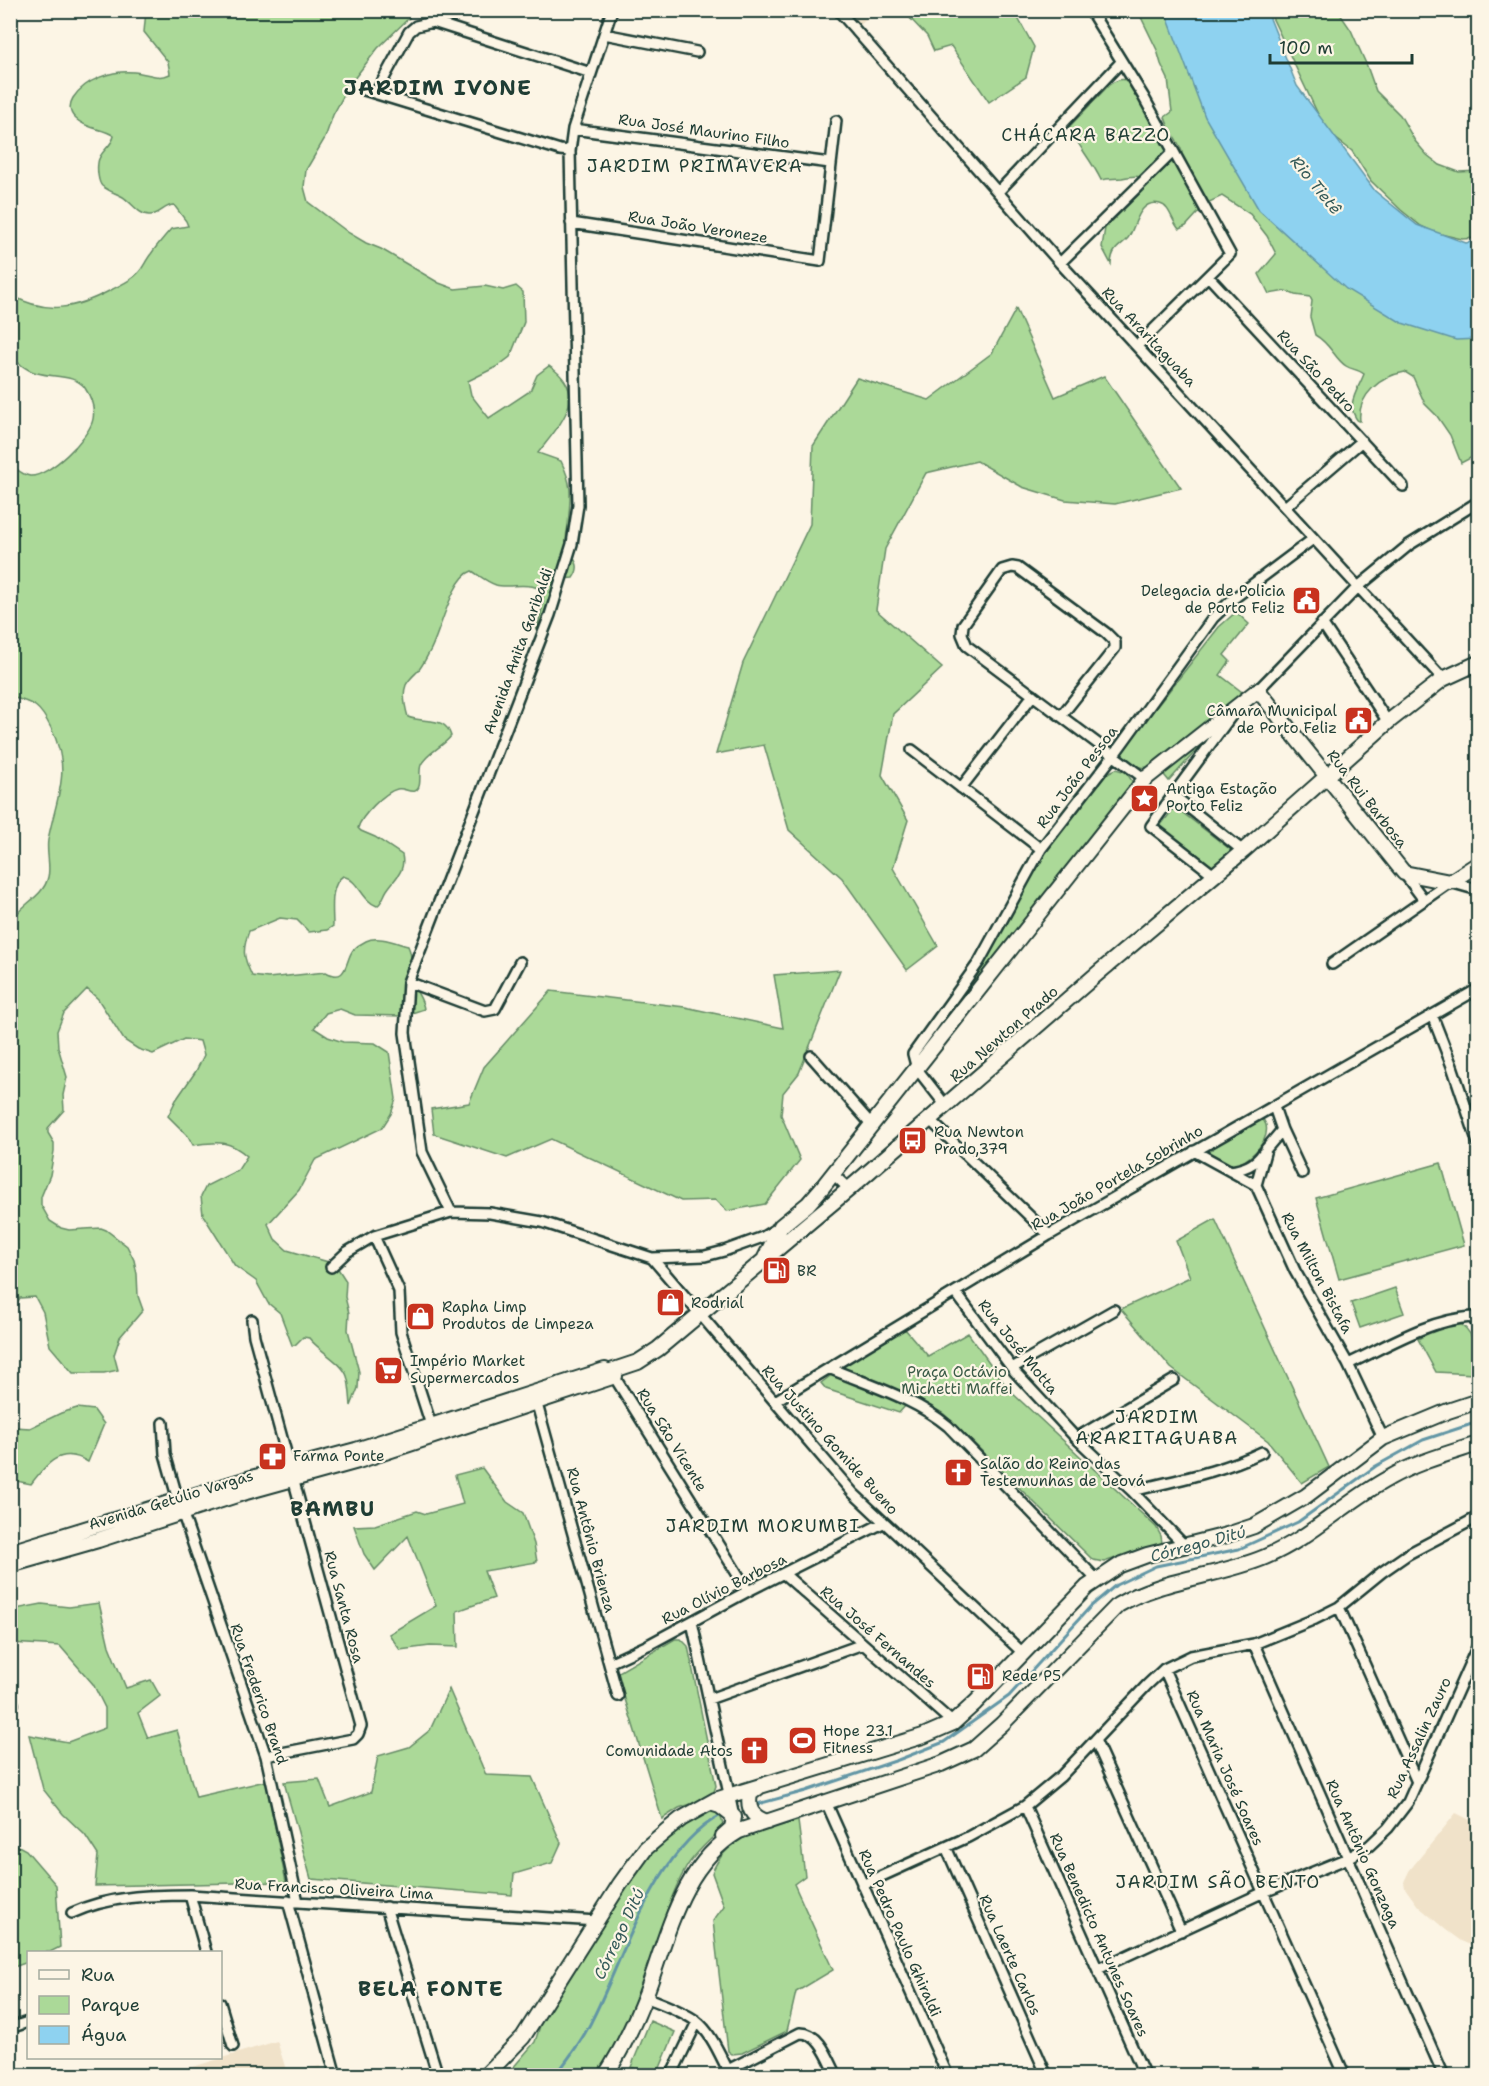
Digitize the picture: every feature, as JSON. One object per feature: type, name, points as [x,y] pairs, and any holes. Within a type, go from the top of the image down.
[{"type":"street","name":"Avenida Anita Garibaldi","points":[[451,1212],[422,1152],[405,1033],[408,982],[550,615],[572,544],[578,505],[570,151],[573,129],[612,10]]},
{"type":"street","name":"Rua Araritaguaba","points":[[838,10],[1060,262],[1443,679]]},
{"type":"street","points":[[1090,10],[1143,96],[1230,254],[1137,346]]},
{"type":"street","points":[[376,93],[409,32],[424,23],[433,22],[591,73]]},
{"type":"street","points":[[604,34],[697,52]]},
{"type":"street","points":[[998,192],[1121,62]]},
{"type":"street","points":[[364,90],[560,150],[570,151]]},
{"type":"street","points":[[830,163],[836,121]]},
{"type":"street","name":"Rua José Maurino Filho","points":[[573,129],[830,163]]},
{"type":"street","points":[[1060,262],[1173,152]]},
{"type":"street","name":"Rua João Veroneze","points":[[571,223],[820,261],[830,163]]},
{"type":"street","name":"Rua São Pedro","points":[[1208,276],[1403,486]]},
{"type":"street","points":[[1285,507],[1362,441]]},
{"type":"street","points":[[331,1267],[347,1252],[374,1236],[451,1212],[490,1213],[542,1222],[652,1258],[705,1256],[763,1237],[781,1226],[808,1204],[833,1174],[1145,779],[1258,690],[1358,587],[1409,545],[1479,502]]},
{"type":"street","name":"Rua João Pessoa","points":[[917,1069],[913,1054],[979,962],[1041,849],[1113,756],[1213,618],[1233,599],[1313,539]]},
{"type":"street","points":[[1061,716],[1115,648],[1115,642],[1018,568],[1002,570],[963,625],[962,634],[967,646],[1145,779]]},
{"type":"street","points":[[1322,622],[1388,722]]},
{"type":"street","name":"Rua Newton Prado","points":[[699,1315],[849,1190],[1097,974],[1243,851],[1388,722],[1443,679],[1479,663]]},
{"type":"street","name":"Rua Rui Barbosa","points":[[1258,690],[1424,900]]},
{"type":"street","points":[[961,788],[1034,695]]},
{"type":"street","points":[[1214,875],[1150,826],[1238,707]]},
{"type":"street","points":[[912,750],[1041,849]]},
{"type":"street","points":[[1173,795],[1243,851]]},
{"type":"street","points":[[1332,964],[1479,864]]},
{"type":"street","points":[[1404,873],[1479,890]]},
{"type":"street","points":[[408,982],[485,1011],[495,1009],[520,962]]},
{"type":"street","name":"Rua João Portela Sobrinho","points":[[775,1401],[1048,1235],[1479,989]]},
{"type":"street","points":[[1432,1015],[1479,1143]]},
{"type":"street","points":[[810,1056],[872,1125]]},
{"type":"street","points":[[917,1069],[946,1106]]},
{"type":"street","points":[[1274,1107],[1302,1173]]},
{"type":"street","points":[[930,1120],[1048,1235]]},
{"type":"street","points":[[1230,1171],[1244,1169],[1258,1160],[1282,1130]]},
{"type":"street","points":[[1194,1151],[1256,1185],[1266,1149]]},
{"type":"street","points":[[833,1174],[849,1190]]},
{"type":"street","name":"Rua Milton Bistafa","points":[[1256,1185],[1295,1271],[1348,1364],[1383,1438]]},
{"type":"street","points":[[764,1260],[781,1226]]},
{"type":"street","points":[[374,1236],[399,1291],[401,1332],[433,1431]]},
{"type":"street","name":"Rua Justino Gomide Bueno","points":[[652,1258],[853,1493],[1024,1654]]},
{"type":"street","name":"Rua José Motta","points":[[956,1293],[1012,1368],[1076,1438],[1185,1546]]},
{"type":"street","points":[[1012,1368],[1114,1310]]},
{"type":"street","name":"Avenida Getúlio Vargas","points":[[10,1565],[58,1544],[357,1456],[638,1362],[658,1349],[699,1315]]},
{"type":"street","points":[[1348,1364],[1415,1332],[1450,1319],[1472,1317],[1479,1324]]},
{"type":"street","name":"Rua Santa Rosa","points":[[252,1320],[254,1336],[361,1726],[353,1739],[266,1756]]},
{"type":"street","points":[[829,1368],[920,1407],[948,1426],[1097,1580]]},
{"type":"street","name":"Rua São Vicente","points":[[610,1372],[748,1591]]},
{"type":"street","points":[[1076,1438],[1174,1380]]},
{"type":"street","name":"Rua Antônio Brienza","points":[[536,1398],[618,1696]]},
{"type":"street","points":[[485,2076],[523,2037],[620,1884],[646,1848],[681,1819],[710,1803],[729,1796],[923,1736],[953,1722],[1024,1654],[1088,1587],[1120,1565],[1147,1555],[1254,1526],[1279,1514],[1306,1496],[1383,1438],[1448,1411],[1479,1401]]},
{"type":"street","name":"Rua Frederico Brand","points":[[163,1423],[165,1454],[181,1506],[216,1615],[266,1756],[293,1901],[336,2076]]},
{"type":"street","points":[[605,2076],[626,2040],[645,1997],[681,1900],[696,1871],[722,1841],[739,1831],[941,1764],[974,1749],[1002,1724],[1118,1605],[1132,1596],[1159,1586],[1232,1569],[1268,1556],[1301,1538],[1388,1479],[1427,1460],[1479,1444]]},
{"type":"street","points":[[1132,1491],[1219,1469],[1262,1452]]},
{"type":"street","points":[[862,1885],[946,1847],[1025,1806],[1061,1776],[1164,1669],[1191,1656],[1254,1644],[1280,1635],[1339,1607],[1407,1554],[1479,1517]]},
{"type":"street","name":"Rua Olívio Barbosa","points":[[609,1663],[883,1522]]},
{"type":"street","name":"Avenida Getúlio Vargas","points":[[10,1552],[58,1544]]},
{"type":"street","name":"Rua José Fernandes","points":[[784,1574],[953,1722]]},
{"type":"street","points":[[1339,1607],[1417,1782]]},
{"type":"street","points":[[692,1622],[734,1817],[732,1828],[705,1850],[696,1864],[696,1871]]},
{"type":"street","points":[[709,1699],[863,1644]]},
{"type":"street","name":"Rua Antônio Gonzaga","points":[[1254,1644],[1444,2076]]},
{"type":"street","name":"Rua Assalin Zauro","points":[[1098,1969],[1264,1892],[1348,1858],[1369,1846],[1388,1828],[1408,1802],[1479,1646]]},
{"type":"street","name":"Rua Maria José Soares","points":[[1164,1669],[1345,2076]]},
{"type":"street","points":[[1095,1740],[1181,1931]]},
{"type":"street","points":[[763,1785],[752,1792],[748,1803],[749,1809],[756,1817],[767,1822]]},
{"type":"street","name":"Rua Pedro Paulo Ghiraldi","points":[[826,1802],[948,2076]]},
{"type":"street","points":[[710,1803],[720,1806],[734,1817]]},
{"type":"street","name":"Rua Benedicto Antunes Soares","points":[[1025,1806],[1145,2076]]},
{"type":"street","name":"Rua Laerte Carlos","points":[[946,1847],[1047,2076]]},
{"type":"street","name":"Rua Francisco Oliveira Lima","points":[[72,1913],[89,1905],[148,1895],[190,1895],[597,1922]]},
{"type":"street","points":[[190,1895],[205,1951]]},
{"type":"street","points":[[386,1907],[438,2076]]},
{"type":"street","points":[[645,1997],[679,2011],[697,2022],[710,2036],[730,2073],[800,2033],[808,2033],[816,2038],[837,2076]]},
{"type":"street","points":[[222,2010],[233,2046]]},
{"type":"street","points":[[10,2028],[27,2022]]},
{"type":"street","points":[[671,2076],[697,2022]]},
{"type":"shaded area","points":[[845,11],[876,11],[858,27]]},
{"type":"shaded area","points":[[1456,1813],[1478,1824],[1478,1943],[1468,1944],[1446,1930],[1418,1906],[1405,1888],[1404,1882],[1409,1871]]},
{"type":"shaded area","points":[[277,2041],[287,2073],[320,2066],[322,2075],[167,2075]]},
{"type":"green space","points":[[146,11],[410,11],[409,18],[378,48],[350,84],[333,115],[325,138],[306,170],[304,187],[308,202],[349,233],[439,283],[455,289],[485,286],[503,290],[516,286],[523,292],[524,322],[510,357],[498,366],[468,381],[471,395],[489,418],[530,391],[537,375],[549,366],[568,387],[570,398],[568,409],[538,453],[561,461],[568,478],[570,493],[566,543],[577,568],[573,578],[562,579],[557,584],[536,631],[543,603],[540,590],[530,586],[496,585],[472,571],[465,575],[447,606],[430,651],[420,669],[407,683],[404,693],[408,717],[444,725],[451,736],[423,761],[420,768],[419,787],[415,791],[399,789],[392,791],[368,811],[358,828],[402,855],[403,861],[399,874],[377,906],[368,900],[353,882],[343,876],[334,892],[333,926],[327,930],[309,932],[297,920],[280,918],[249,931],[244,949],[252,976],[268,978],[326,972],[338,975],[345,969],[353,950],[371,939],[381,939],[408,946],[410,950],[412,981],[424,1009],[403,1016],[355,1015],[340,1009],[326,1013],[314,1028],[328,1037],[343,1042],[375,1043],[389,1052],[396,1099],[391,1114],[382,1128],[315,1160],[299,1190],[268,1224],[275,1239],[287,1250],[335,1264],[346,1281],[348,1330],[359,1372],[358,1388],[351,1406],[348,1379],[340,1366],[309,1338],[303,1337],[292,1345],[280,1313],[268,1303],[256,1281],[235,1266],[203,1215],[201,1196],[206,1186],[238,1170],[247,1156],[228,1144],[193,1145],[188,1136],[168,1116],[204,1055],[200,1041],[184,1039],[153,1054],[138,1049],[124,1040],[98,999],[87,989],[64,1013],[57,1031],[58,1047],[67,1077],[63,1095],[64,1110],[48,1128],[48,1133],[54,1143],[54,1151],[50,1175],[41,1197],[41,1205],[50,1221],[61,1228],[69,1230],[101,1228],[127,1246],[134,1260],[138,1296],[143,1310],[120,1337],[114,1355],[118,1370],[104,1373],[73,1373],[50,1346],[43,1312],[35,1297],[20,1298],[11,1311],[11,922],[46,884],[49,869],[48,840],[62,771],[58,744],[40,710],[26,701],[11,697],[11,465],[30,476],[38,475],[57,463],[68,455],[85,436],[93,419],[93,407],[91,399],[80,383],[67,378],[36,373],[11,356],[11,295],[24,301],[49,307],[85,302],[132,278],[140,271],[171,229],[188,226],[174,205],[153,215],[145,214],[138,211],[123,197],[102,186],[98,175],[99,159],[114,136],[81,123],[70,110],[71,101],[78,91],[100,77],[126,72],[157,76],[170,74],[168,62],[144,32]]},
{"type":"green space","points":[[903,11],[1014,11],[1034,47],[1026,77],[989,102],[951,46],[934,51],[927,36],[907,15],[904,16]]},
{"type":"green space","points":[[1138,11],[1197,11],[1478,314],[1478,454],[1461,463],[1450,435],[1437,416],[1425,404],[1413,377],[1405,372],[1387,378],[1372,388],[1362,403],[1360,421],[1358,421],[1352,404],[1364,374],[1342,363],[1315,335],[1310,317],[1312,301],[1310,297],[1286,291],[1269,294],[1259,274],[1276,254],[1267,236],[1250,214],[1222,196],[1207,203],[1186,226],[1179,229],[1163,205],[1153,203],[1147,206],[1138,216],[1128,238],[1114,251],[1111,264],[1102,247],[1105,228],[1140,193],[1143,182],[1140,177],[1136,176],[1101,180],[1069,127],[1109,85],[1122,79],[1132,83],[1140,93],[1160,138],[1169,149],[1180,155],[1182,152],[1165,117],[1172,112],[1168,79]]},
{"type":"green space","points":[[1269,11],[1338,11],[1351,30],[1376,91],[1400,115],[1415,141],[1427,155],[1440,165],[1459,172],[1478,171],[1478,238],[1462,239],[1436,233],[1421,226],[1371,181],[1352,151],[1326,131]]},
{"type":"green space","points":[[1016,309],[1055,397],[1104,376],[1181,488],[1115,504],[1065,500],[1022,487],[977,461],[926,473],[885,549],[876,610],[942,668],[893,714],[882,775],[908,820],[893,868],[938,946],[907,970],[842,878],[789,830],[764,745],[716,754],[743,663],[810,524],[813,446],[857,378],[929,400],[992,353]]},
{"type":"green space","points":[[1236,612],[1249,624],[1224,655],[1230,661],[1220,675],[1246,695],[1148,767],[1137,767],[1127,761],[1122,756],[1122,751],[1219,627]]},
{"type":"green space","points":[[1211,734],[1169,781],[1160,770]]},
{"type":"green space","points":[[1116,769],[1126,772],[1132,781],[1132,786],[919,1055],[983,964],[1046,852],[1107,773]]},
{"type":"green space","points":[[1175,807],[1231,850],[1212,866],[1160,826]]},
{"type":"green space","points":[[840,970],[799,1073],[783,1093],[781,1115],[800,1160],[765,1204],[727,1211],[716,1200],[681,1201],[551,1139],[507,1158],[434,1134],[431,1109],[469,1103],[484,1067],[551,991],[685,1007],[783,1028],[774,975]]},
{"type":"green space","points":[[1262,1117],[1266,1125],[1264,1138],[1256,1151],[1244,1161],[1229,1165],[1206,1153],[1205,1148]]},
{"type":"green space","points":[[1441,1163],[1464,1245],[1339,1279],[1316,1198]]},
{"type":"green space","points":[[1215,1219],[1329,1467],[1302,1483],[1268,1441],[1171,1368],[1121,1309],[1190,1277],[1176,1241]]},
{"type":"green space","points":[[1395,1288],[1404,1313],[1360,1328],[1351,1303]]},
{"type":"green space","points":[[1454,1324],[1462,1325],[1473,1340],[1478,1365],[1478,1371],[1474,1374],[1436,1372],[1418,1339],[1436,1329]]},
{"type":"green space","name":"Praça Octávio Michetti Maffei","points":[[905,1329],[928,1356],[968,1333],[1009,1390],[1156,1527],[1162,1543],[1104,1562],[1093,1560],[944,1414],[912,1395],[843,1370],[842,1366]]},
{"type":"green space","points":[[834,1373],[906,1405],[899,1413],[826,1389],[821,1383]]},
{"type":"green space","points":[[77,1408],[94,1410],[104,1424],[88,1462],[70,1455],[62,1456],[42,1470],[31,1484],[11,1480],[11,1420],[14,1427],[30,1428]]},
{"type":"green space","points":[[482,1468],[507,1502],[523,1513],[534,1544],[537,1562],[484,1571],[494,1598],[457,1611],[458,1647],[430,1646],[400,1650],[389,1634],[436,1606],[408,1536],[375,1570],[364,1554],[354,1526],[375,1525],[417,1511],[426,1514],[463,1504],[455,1475]]},
{"type":"green space","points":[[99,1603],[109,1646],[126,1688],[151,1680],[160,1696],[138,1713],[148,1738],[177,1730],[196,1797],[266,1781],[286,1882],[95,1886],[98,1855],[85,1835],[63,1814],[43,1789],[29,1735],[68,1742],[105,1728],[105,1708],[93,1684],[60,1646],[11,1643],[10,1610],[42,1604],[69,1607]]},
{"type":"green space","points":[[675,1639],[681,1639],[688,1646],[716,1786],[713,1794],[679,1808],[662,1819],[617,1673]]},
{"type":"green space","points":[[449,1689],[486,1775],[532,1777],[561,1843],[552,1863],[514,1874],[512,1895],[311,1879],[284,1782],[319,1779],[330,1807],[371,1792],[378,1756],[409,1747],[430,1730]]},
{"type":"green space","points":[[709,1810],[719,1815],[723,1827],[694,1857],[678,1883],[637,2005],[598,2075],[506,2076],[535,2042],[544,2013],[621,1892],[649,1855],[664,1838],[683,1823]]},
{"type":"green space","points":[[798,1821],[805,1876],[794,1884],[833,1970],[796,1992],[787,2031],[742,2053],[732,2054],[728,2051],[713,1921],[724,1906],[712,1873],[718,1860],[736,1842],[760,1831]]},
{"type":"green space","points":[[11,1842],[26,1850],[56,1885],[60,1947],[52,1951],[27,1951],[27,1962],[11,1968]]},
{"type":"green space","points":[[650,2021],[675,2032],[657,2075],[650,2075],[631,2067]]},
{"type":"water","name":"Rio Tietê","points":[[1165,11],[1267,11],[1297,86],[1375,191],[1417,225],[1466,243],[1478,240],[1478,339],[1456,340],[1402,323],[1346,289],[1259,210],[1205,117]]},
{"type":"waterway","name":"Córrego Ditú","points":[[754,1805],[806,1791],[944,1742],[1009,1696],[1090,1607],[1116,1585],[1156,1566],[1239,1549],[1298,1522],[1376,1466],[1423,1440],[1478,1422]]},
{"type":"waterway","name":"Córrego Ditú","points":[[555,2076],[576,2048],[589,2025],[644,1906],[660,1878],[678,1852],[698,1831],[721,1815]]},
{"type":"place","name":"Delegacia de Policia de Porto Feliz","points":[[1306,600]]},
{"type":"place","name":"Câmara Municipal de Porto Feliz","points":[[1358,720]]},
{"type":"place","name":"Antiga Estação Porto Feliz","points":[[1145,798]]},
{"type":"place","name":"Rua Newton Prado,379","points":[[913,1141]]},
{"type":"place","name":"BR","points":[[776,1271]]},
{"type":"place","name":"Rodrial","points":[[670,1303]]},
{"type":"place","name":"Rapha Limp Produtos de Limpeza","points":[[421,1316]]},
{"type":"place","name":"Império Market Supermercados","points":[[389,1370]]},
{"type":"place","name":"Farma Ponte","points":[[272,1456]]},
{"type":"place","name":"Salão do Reino das Testemunhas de Jeová","points":[[959,1473]]},
{"type":"place","name":"Rede P5","points":[[981,1676]]},
{"type":"place","name":"Hope 23.1 Fitness","points":[[802,1740]]},
{"type":"place","name":"Comunidade Atos","points":[[754,1751]]},
{"type":"district","name":"JARDIM IVONE","points":[[438,88]]},
{"type":"district","name":"CHÁCARA BAZZO","points":[[1086,135]]},
{"type":"district","name":"JARDIM PRIMAVERA","points":[[695,166]]},
{"type":"district","name":"JARDIM ARARITAGUABA","points":[[1157,1427]]},
{"type":"district","name":"BAMBU","points":[[333,1509]]},
{"type":"district","name":"JARDIM MORUMBI","points":[[763,1526]]},
{"type":"district","name":"JARDIM SÃO BENTO","points":[[1218,1882]]},
{"type":"district","name":"BELA FONTE","points":[[431,1989]]}]
